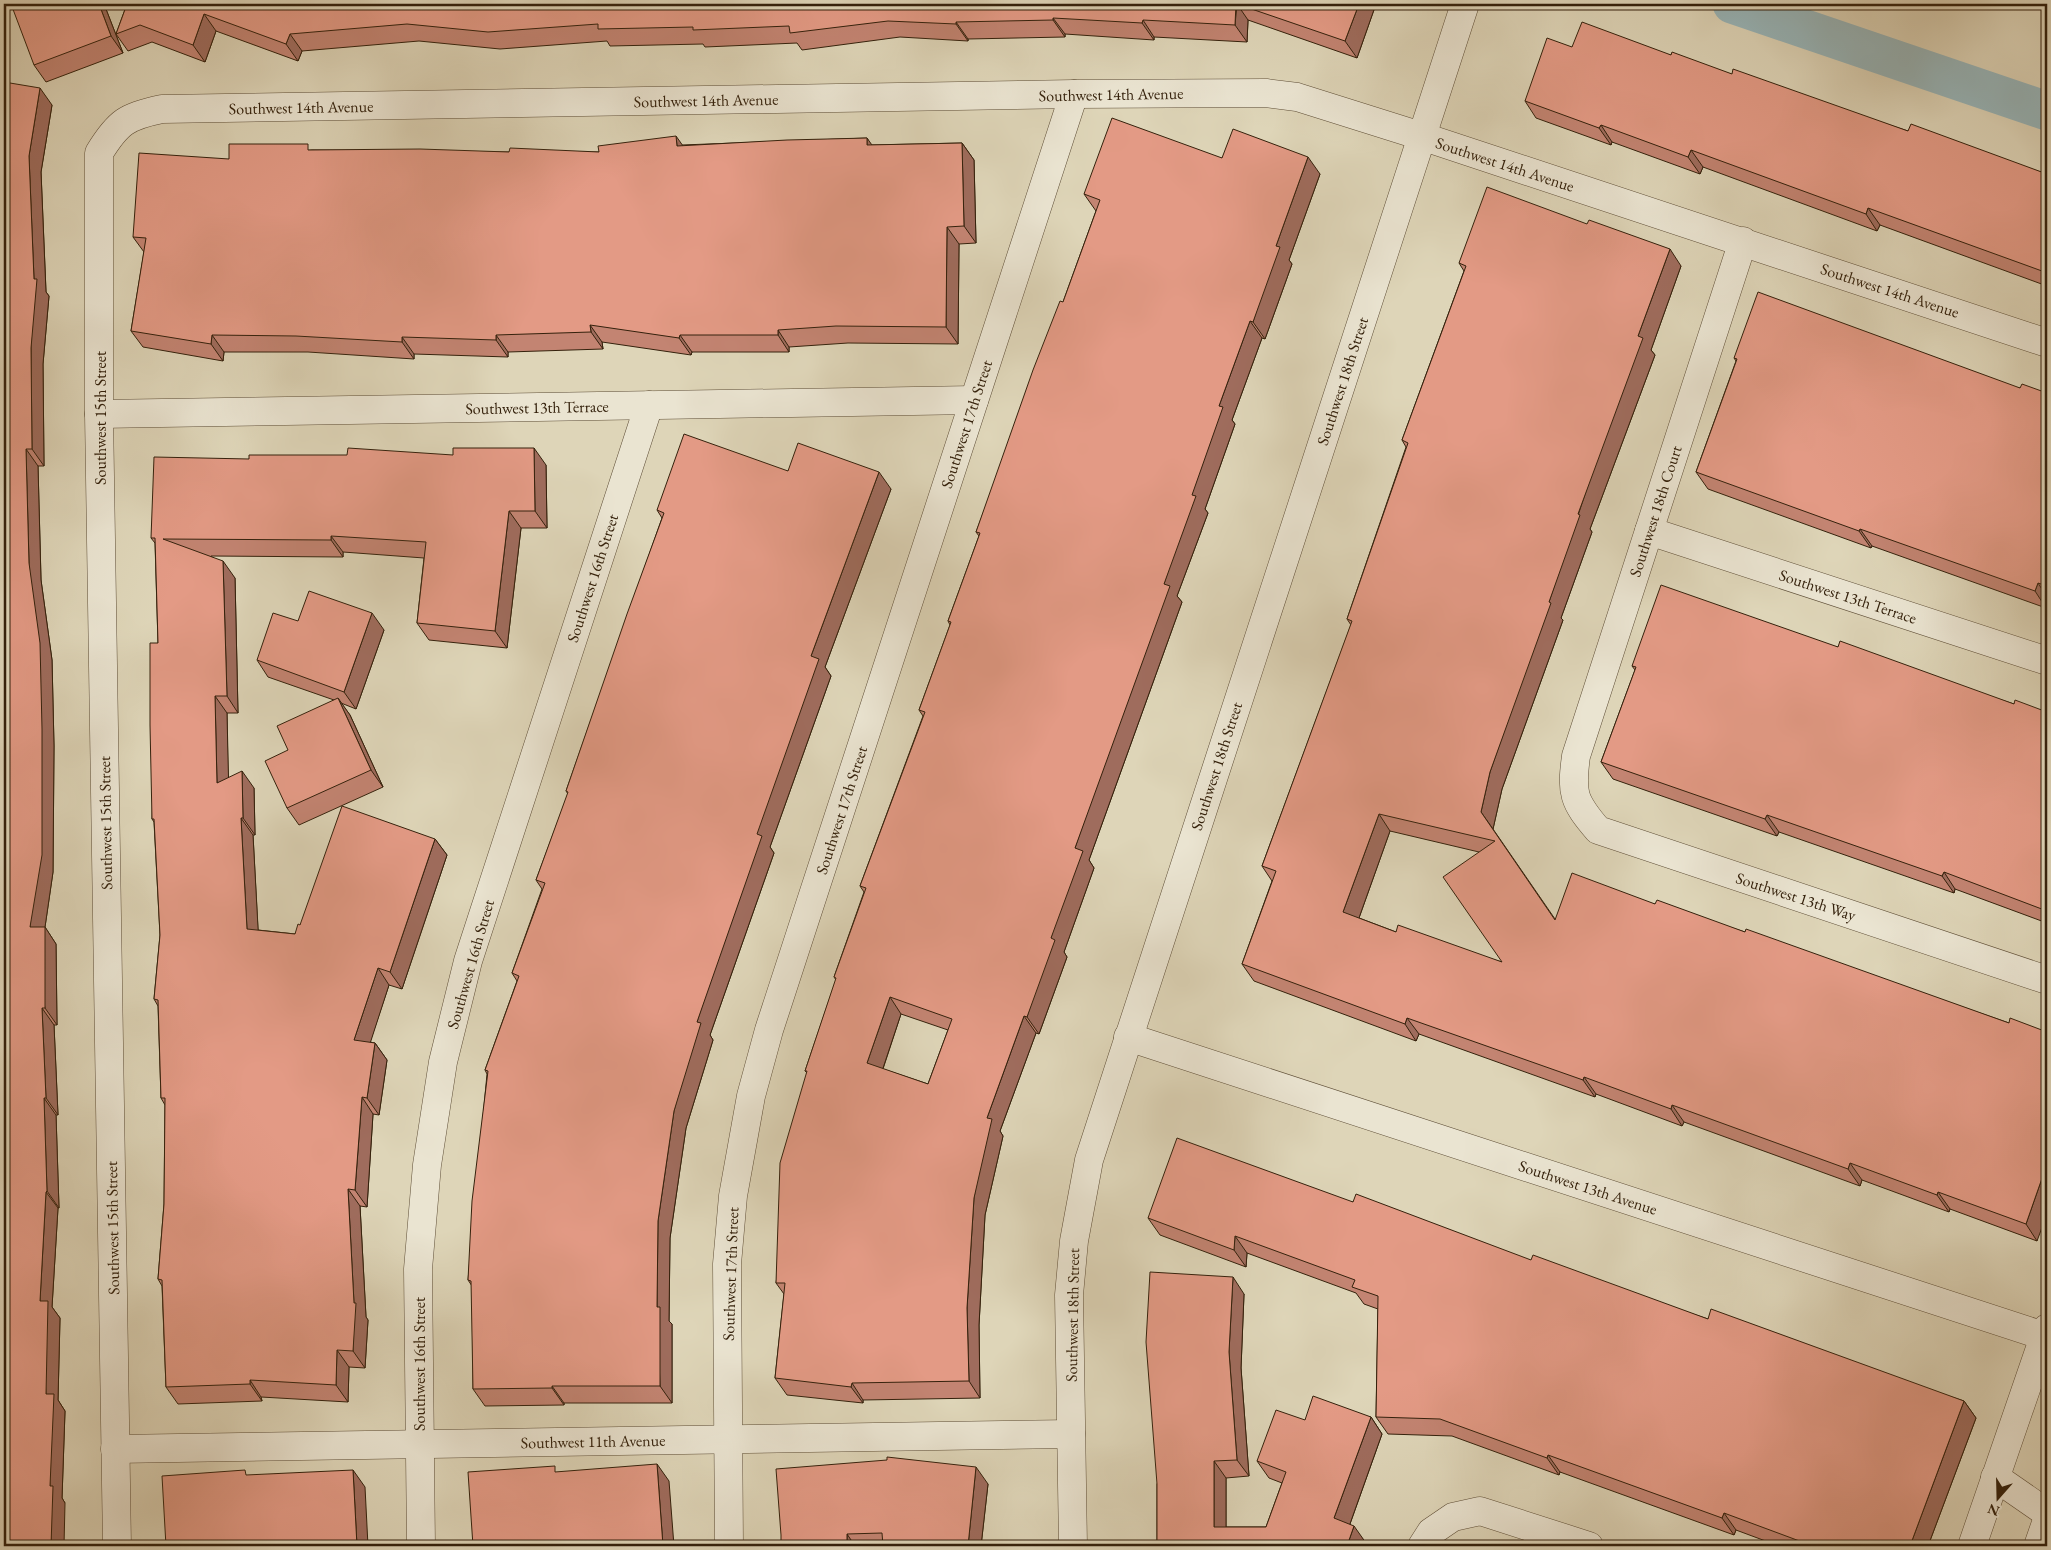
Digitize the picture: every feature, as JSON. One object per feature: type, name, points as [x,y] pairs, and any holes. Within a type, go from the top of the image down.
[{"type":"street","name":"Southwest 18th Street","points":[[1073,1546],[1069,1295],[1074,1241],[1089,1160],[1465,4]]},
{"type":"street","name":"Southwest 14th Avenue","points":[[136,114],[162,109],[1074,94],[1266,93],[1297,97],[1421,136],[2047,343]]},
{"type":"street","name":"Southwest 17th Street","points":[[729,1546],[727,1264],[733,1196],[751,1096],[772,1020],[1074,94]]},
{"type":"street","name":"Southwest 15th Street","points":[[117,1546],[99,414],[99,153],[114,130],[136,114]]},
{"type":"street","name":"Southwest 18th Court","points":[[1572,783],[1576,756],[1743,242]]},
{"type":"street","name":"Southwest 13th Terrace","points":[[99,414],[974,400]]},
{"type":"street","name":"Southwest 16th Street","points":[[421,1546],[418,1269],[427,1166],[443,1062],[468,961],[649,405]]},
{"type":"street","name":"Southwest 13th Terrace","points":[[1649,531],[2047,661]]},
{"type":"street","name":"Southwest 13th Way","points":[[1572,783],[1580,809],[1598,830],[2047,980]]},
{"type":"street","name":"Southwest 13th Avenue","points":[[1128,1037],[2046,1334]]},
{"type":"street","points":[[1972,1546],[2046,1334]]},
{"type":"street","name":"Southwest 11th Avenue","points":[[115,1449],[1071,1434]]},
{"type":"street","points":[[1996,1477],[2047,1512]]},
{"type":"street","points":[[1422,1546],[1431,1532],[1453,1517],[1480,1511],[1589,1546]]},
{"type":"street","points":[[2038,1546],[2047,1520]]},
{"type":"building","points":[[11,4],[99,4],[111,36],[34,65]]},
{"type":"building","points":[[127,4],[1236,4],[1235,25],[1143,20],[1142,23],[1053,18],[1053,20],[956,22],[956,24],[888,21],[790,33],[789,26],[693,30],[693,27],[598,29],[598,24],[488,32],[407,24],[290,34],[286,44],[204,14],[193,45],[140,25],[116,34]]},
{"type":"building","points":[[1237,4],[1359,4],[1345,41]]},
{"type":"building","points":[[1582,22],[1671,55],[1672,52],[1732,74],[1733,69],[1908,131],[1911,124],[2047,174],[2047,270],[2043,269],[2042,271],[1868,208],[1866,214],[1691,150],[1688,157],[1601,125],[1599,128],[1525,101],[1547,38],[1572,47]]},
{"type":"building","points":[[4,82],[40,88],[29,156],[34,279],[37,279],[31,348],[32,449],[26,449],[29,563],[40,643],[42,729],[42,855],[30,927],[45,927],[45,1008],[42,1008],[46,1098],[44,1098],[47,1191],[40,1301],[48,1301],[46,1394],[54,1394],[50,1486],[53,1486],[51,1546],[4,1546]]},
{"type":"building","points":[[1112,118],[1222,158],[1233,129],[1308,157],[1276,246],[1280,247],[1253,322],[1250,321],[1219,406],[1223,407],[1192,495],[1196,496],[1164,584],[1170,586],[1075,848],[1083,851],[1051,938],[1055,940],[1027,1017],[1024,1016],[987,1118],[992,1119],[974,1198],[967,1308],[969,1381],[852,1383],[851,1387],[775,1378],[785,1283],[776,1283],[780,1163],[807,1071],[805,1071],[836,978],[834,977],[866,888],[860,886],[925,712],[919,710],[951,622],[948,621],[980,533],[976,532],[1033,370],[1060,301],[1063,302],[1100,200],[1084,194]],"holes":[[[890,997],[952,1019],[928,1084],[867,1063]]]},
{"type":"building","points":[[676,136],[677,146],[867,138],[867,145],[962,143],[964,226],[947,227],[946,327],[836,326],[778,330],[778,335],[680,335],[679,338],[590,325],[591,332],[496,335],[496,340],[402,337],[402,342],[296,336],[212,335],[211,344],[131,331],[146,238],[133,237],[139,153],[229,159],[229,144],[308,144],[308,150],[420,149],[509,152],[510,148],[599,152],[598,146]]},
{"type":"building","points":[[1487,187],[1587,224],[1589,220],[1670,249],[1638,336],[1643,338],[1578,514],[1580,515],[1549,602],[1551,603],[1490,772],[1481,812],[1555,920],[1572,873],[1655,904],[1657,900],[1745,932],[1746,929],[2009,1023],[2010,1018],[2047,1032],[2047,1164],[2026,1224],[1938,1192],[1937,1195],[1850,1163],[1848,1169],[1672,1105],[1671,1109],[1584,1077],[1583,1080],[1407,1018],[1405,1024],[1242,964],[1276,871],[1262,866],[1352,621],[1347,619],[1408,443],[1402,440],[1466,266],[1459,263]],"holes":[[[1379,814],[1495,841],[1443,877],[1502,962],[1398,925],[1396,932],[1343,912]]]},
{"type":"building","points":[[1758,292],[2020,388],[2022,384],[2047,393],[2047,586],[2038,583],[2035,591],[1860,529],[1859,531],[1696,472],[1737,359],[1734,358]]},
{"type":"building","points":[[684,434],[788,471],[798,443],[879,472],[811,656],[819,659],[757,834],[762,836],[697,1022],[701,1023],[674,1111],[658,1221],[657,1307],[660,1307],[660,1386],[552,1386],[552,1388],[473,1389],[471,1281],[468,1280],[472,1201],[488,1071],[485,1070],[519,976],[512,973],[545,883],[536,880],[568,792],[566,791],[627,614],[664,513],[657,510]]},
{"type":"building","points":[[348,448],[453,455],[453,448],[534,448],[535,511],[509,511],[495,631],[417,623],[426,542],[331,536],[331,540],[163,539],[223,561],[227,696],[215,696],[217,783],[242,771],[243,818],[241,818],[247,929],[295,934],[298,924],[300,925],[342,806],[435,839],[390,972],[378,968],[354,1040],[375,1043],[367,1098],[362,1097],[355,1190],[348,1189],[354,1303],[356,1303],[353,1351],[337,1350],[336,1385],[250,1380],[250,1384],[166,1387],[162,1280],[158,1279],[164,1204],[165,1098],[161,1098],[158,1000],[154,999],[160,935],[154,819],[152,819],[150,725],[150,643],[158,643],[155,538],[151,538],[154,457],[249,459],[249,455],[347,455]]},
{"type":"building","points":[[1661,585],[1838,647],[1840,641],[2014,704],[2015,700],[2047,712],[2047,911],[1944,872],[1942,876],[1767,815],[1765,819],[1601,762],[1636,667],[1632,666]]},
{"type":"building","points":[[309,591],[372,613],[344,692],[257,660],[273,613],[298,621]]},
{"type":"building","points":[[338,698],[371,770],[287,808],[265,761],[288,750],[277,726]]},
{"type":"building","points":[[1177,1138],[1353,1202],[1356,1194],[1531,1260],[1533,1255],[1708,1319],[1711,1309],[1964,1401],[1910,1546],[1813,1546],[1724,1513],[1722,1518],[1548,1455],[1547,1458],[1440,1419],[1376,1417],[1378,1296],[1352,1287],[1355,1280],[1235,1236],[1234,1250],[1148,1218]]},
{"type":"building","points":[[1150,1272],[1233,1277],[1229,1352],[1237,1460],[1214,1461],[1214,1527],[1266,1527],[1286,1472],[1257,1461],[1276,1410],[1305,1420],[1313,1396],[1371,1417],[1334,1518],[1354,1526],[1347,1546],[1157,1546],[1157,1484],[1146,1342]]},
{"type":"building","points":[[887,1457],[976,1467],[968,1546],[883,1546],[882,1533],[847,1534],[847,1546],[781,1546],[776,1469],[887,1460]]},
{"type":"building","points":[[657,1464],[663,1546],[473,1546],[468,1472],[555,1466],[555,1472]]},
{"type":"building","points":[[245,1470],[246,1475],[353,1470],[357,1546],[166,1546],[162,1476]]},
{"type":"waterway","points":[[1732,4],[2047,111]]}]
